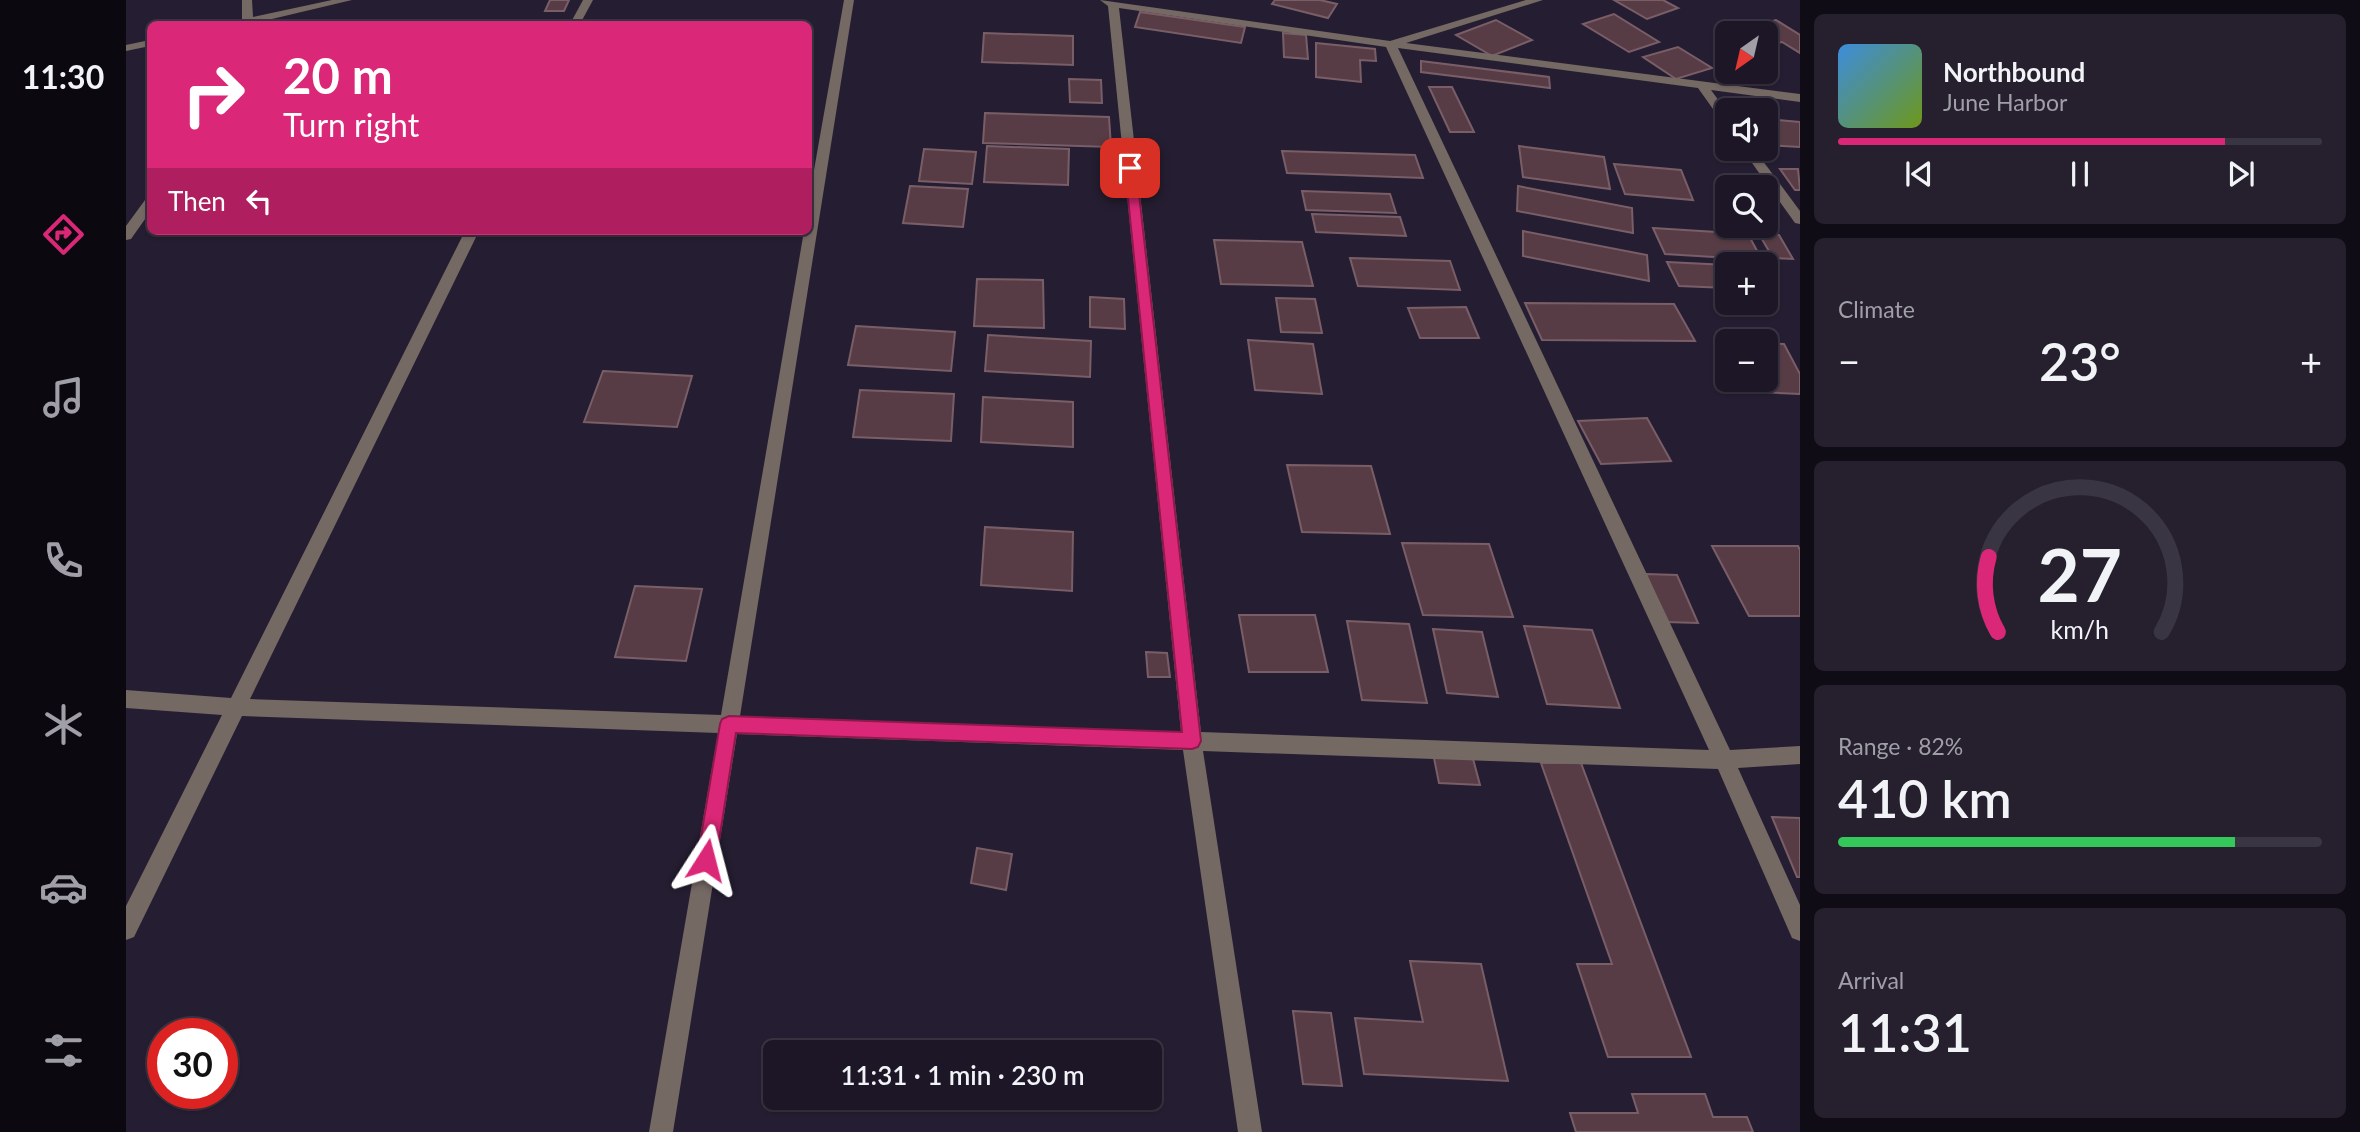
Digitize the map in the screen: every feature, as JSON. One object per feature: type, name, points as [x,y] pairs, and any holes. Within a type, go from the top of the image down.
[{"type":"street","points":[[247,0],[248,21]]},
{"type":"street","points":[[252,21],[347,0]]},
{"type":"street","points":[[576,21],[587,0]]},
{"type":"street","points":[[812,223],[849,0]]},
{"type":"street","points":[[1390,44],[1538,0]]},
{"type":"street","points":[[1250,1132],[1192,741],[1109,2],[1390,44],[1800,97]]},
{"type":"street","points":[[284,21],[290,12]]},
{"type":"street","points":[[126,48],[147,44]]},
{"type":"street","points":[[1390,44],[1724,760],[1800,930]]},
{"type":"street","points":[[1700,83],[1715,104]]},
{"type":"street","points":[[1757,161],[1800,220]]},
{"type":"street","points":[[126,236],[147,207]]},
{"type":"street","points":[[126,929],[470,235]]},
{"type":"street","points":[[661,1132],[810,235]]},
{"type":"street","points":[[126,699],[235,707],[1724,760],[1800,755]]},
{"type":"building","points":[[550,0],[569,0],[564,11],[545,11]]},
{"type":"building","points":[[1275,0],[1320,0],[1337,4],[1328,18],[1272,4]]},
{"type":"building","points":[[1614,0],[1663,0],[1678,8],[1647,19]]},
{"type":"building","points":[[1140,12],[1245,27],[1241,43],[1135,27]]},
{"type":"building","points":[[1614,14],[1659,42],[1629,52],[1583,24]]},
{"type":"building","points":[[1496,20],[1532,40],[1492,56],[1456,35]]},
{"type":"building","points":[[1778,21],[1800,35],[1800,53],[1782,42],[1778,43]]},
{"type":"building","points":[[984,33],[1073,36],[1073,65],[982,62]]},
{"type":"building","points":[[1283,33],[1306,35],[1308,59],[1284,57]]},
{"type":"building","points":[[1316,43],[1375,49],[1376,61],[1360,60],[1361,82],[1316,77]]},
{"type":"building","points":[[1678,47],[1712,68],[1676,79],[1643,57]]},
{"type":"building","points":[[1421,61],[1549,77],[1550,88],[1421,72]]},
{"type":"building","points":[[1069,79],[1101,80],[1102,103],[1070,102]]},
{"type":"building","points":[[1429,87],[1452,87],[1474,132],[1450,132]]},
{"type":"building","points":[[985,113],[1109,117],[1111,147],[983,143]]},
{"type":"building","points":[[1778,120],[1800,122],[1800,147],[1778,146]]},
{"type":"building","points":[[987,146],[1069,149],[1068,185],[984,182]]},
{"type":"building","points":[[1519,146],[1604,157],[1610,189],[1523,177]]},
{"type":"building","points":[[924,149],[976,152],[972,184],[919,181]]},
{"type":"building","points":[[1282,151],[1415,155],[1423,178],[1287,173]]},
{"type":"building","points":[[1614,164],[1681,170],[1693,200],[1625,194]]},
{"type":"building","points":[[1780,169],[1798,169],[1800,190],[1795,190]]},
{"type":"building","points":[[910,186],[968,189],[963,227],[903,223]]},
{"type":"building","points":[[1518,186],[1632,208],[1633,233],[1517,211]]},
{"type":"building","points":[[1302,191],[1390,194],[1396,213],[1306,210]]},
{"type":"building","points":[[1312,214],[1400,217],[1406,236],[1316,232]]},
{"type":"building","points":[[1653,228],[1715,232],[1715,238],[1750,238],[1758,252],[1715,252],[1715,257],[1665,254]]},
{"type":"building","points":[[1523,231],[1647,255],[1649,281],[1523,256]]},
{"type":"building","points":[[1779,235],[1793,259],[1778,258],[1778,252],[1770,252],[1761,238],[1778,238]]},
{"type":"building","points":[[1214,240],[1302,242],[1313,286],[1221,284]]},
{"type":"building","points":[[1350,258],[1450,261],[1460,290],[1358,286]]},
{"type":"building","points":[[1667,262],[1715,264],[1715,288],[1679,286]]},
{"type":"building","points":[[977,279],[1043,280],[1044,328],[974,326]]},
{"type":"building","points":[[1090,297],[1124,299],[1125,329],[1090,327]]},
{"type":"building","points":[[1276,298],[1315,299],[1322,333],[1281,332]]},
{"type":"building","points":[[1525,303],[1674,304],[1695,341],[1542,340]]},
{"type":"building","points":[[1466,307],[1479,338],[1420,338],[1408,308]]},
{"type":"building","points":[[856,326],[955,332],[951,371],[848,365]]},
{"type":"building","points":[[988,335],[1091,341],[1090,377],[985,371]]},
{"type":"building","points":[[1248,340],[1313,344],[1322,394],[1255,390]]},
{"type":"building","points":[[1778,344],[1784,344],[1800,374],[1800,394],[1760,392],[1778,392]]},
{"type":"building","points":[[603,371],[692,376],[677,427],[584,422]]},
{"type":"building","points":[[860,390],[954,394],[951,441],[853,437]]},
{"type":"building","points":[[983,397],[1073,402],[1073,447],[981,442]]},
{"type":"building","points":[[1647,418],[1671,461],[1601,464],[1578,421]]},
{"type":"building","points":[[1287,465],[1371,466],[1390,534],[1302,532]]},
{"type":"building","points":[[985,527],[1073,532],[1072,591],[981,585]]},
{"type":"building","points":[[1402,543],[1489,544],[1513,617],[1423,615]]},
{"type":"building","points":[[1712,546],[1798,546],[1800,616],[1749,616]]},
{"type":"building","points":[[1646,574],[1677,575],[1698,623],[1666,622]]},
{"type":"building","points":[[635,586],[702,589],[686,661],[615,657]]},
{"type":"building","points":[[1239,615],[1315,615],[1328,672],[1249,672]]},
{"type":"building","points":[[1347,621],[1409,624],[1427,703],[1362,700]]},
{"type":"building","points":[[1524,626],[1592,630],[1620,708],[1547,704]]},
{"type":"building","points":[[1433,629],[1482,632],[1498,697],[1447,693]]},
{"type":"building","points":[[1146,652],[1167,653],[1170,677],[1148,677]]},
{"type":"building","points":[[1433,753],[1472,755],[1480,785],[1439,783]]},
{"type":"building","points":[[1541,763],[1581,763],[1691,1057],[1608,1057],[1577,964],[1612,964]]},
{"type":"building","points":[[1772,817],[1800,818],[1800,877],[1797,877]]},
{"type":"building","points":[[977,848],[1012,854],[1006,890],[971,883]]},
{"type":"building","points":[[1410,961],[1481,964],[1508,1081],[1364,1074],[1355,1018],[1423,1022]]},
{"type":"building","points":[[1293,1011],[1331,1013],[1342,1086],[1303,1084]]},
{"type":"building","points":[[1632,1094],[1705,1094],[1713,1117],[1747,1117],[1753,1132],[1576,1132],[1570,1113],[1638,1113]]},
{"type":"route","points":[[706,860],[729,724],[1192,741],[1130,168]]}]
